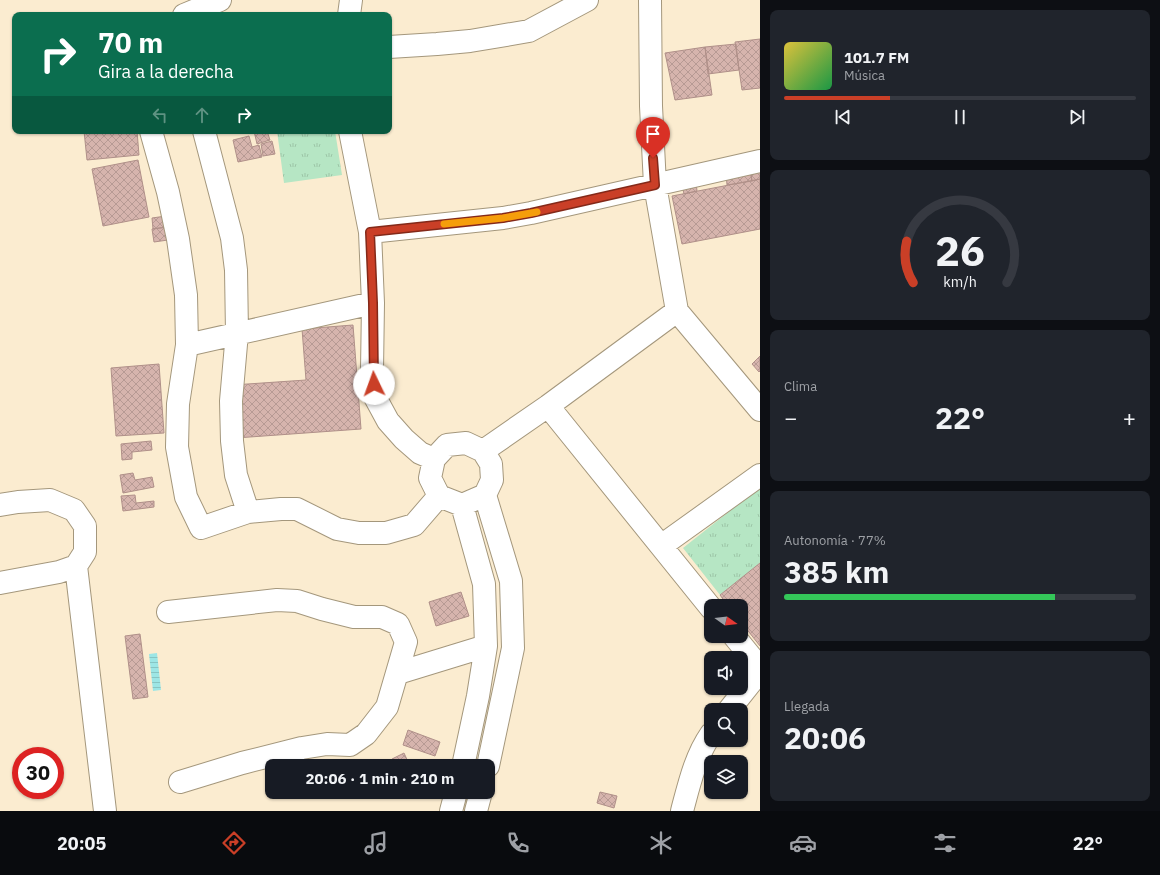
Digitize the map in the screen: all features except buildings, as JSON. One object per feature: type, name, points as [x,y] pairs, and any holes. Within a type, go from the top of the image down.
[{"type":"street","points":[[191,12],[220,0]]},
{"type":"street","points":[[349,12],[351,0]]},
{"type":"street","points":[[392,47],[470,41],[529,31],[587,0]]},
{"type":"street","points":[[650,0],[651,114],[655,185],[677,311],[760,410]]},
{"type":"street","points":[[152,134],[168,192],[178,239],[186,295],[187,345],[178,404],[177,447],[186,498],[201,528],[248,512],[280,509],[297,510],[337,529],[359,533],[386,533],[414,526],[439,496]]},
{"type":"street","points":[[205,134],[232,238],[236,270],[237,333],[231,401],[232,442],[236,475],[248,512]]},
{"type":"street","points":[[351,134],[370,232],[373,303],[372,370],[375,397],[388,421],[404,439],[420,453],[434,459]]},
{"type":"street","points":[[370,232],[503,218],[531,213],[760,161]]},
{"type":"street","points":[[187,345],[373,303]]},
{"type":"street","points":[[483,451],[548,406],[677,311]]},
{"type":"street","points":[[548,406],[704,599]]},
{"type":"street","points":[[466,442],[483,451],[491,464],[492,480],[485,495],[462,505],[439,496],[430,478],[434,459],[447,445],[466,442]]},
{"type":"street","points":[[661,546],[760,475]]},
{"type":"street","points":[[485,495],[511,580],[513,648],[489,759]]},
{"type":"street","points":[[0,505],[50,500],[74,510],[85,526],[85,552],[76,566],[59,572],[0,583]]},
{"type":"street","points":[[462,505],[484,584],[486,646],[478,696],[465,759]]},
{"type":"street","points":[[76,566],[105,811]]},
{"type":"street","points":[[168,612],[277,600],[297,601],[354,617],[382,616],[398,624],[406,642],[387,707],[366,734],[350,745],[327,744],[302,748],[242,763],[180,782]]},
{"type":"street","points":[[734,703],[760,670],[739,643]]},
{"type":"street","points":[[398,673],[486,646]]},
{"type":"street","points":[[470,735],[493,741]]},
{"type":"street","points":[[682,811],[692,773],[704,744]]},
{"type":"street","points":[[451,811],[454,799]]},
{"type":"street","points":[[476,811],[479,799]]},
{"type":"green space","points":[[277,134],[335,134],[342,175],[284,183]]},
{"type":"green space","points":[[760,487],[760,563],[720,595],[683,548]]},
{"type":"water","points":[[157,653],[161,690],[153,691],[149,654]]},
{"type":"slow traffic","points":[[444,224],[503,218],[537,212]]},
{"type":"route","points":[[374,384],[372,370],[373,303],[370,232],[503,218],[655,185],[653,158]]}]
